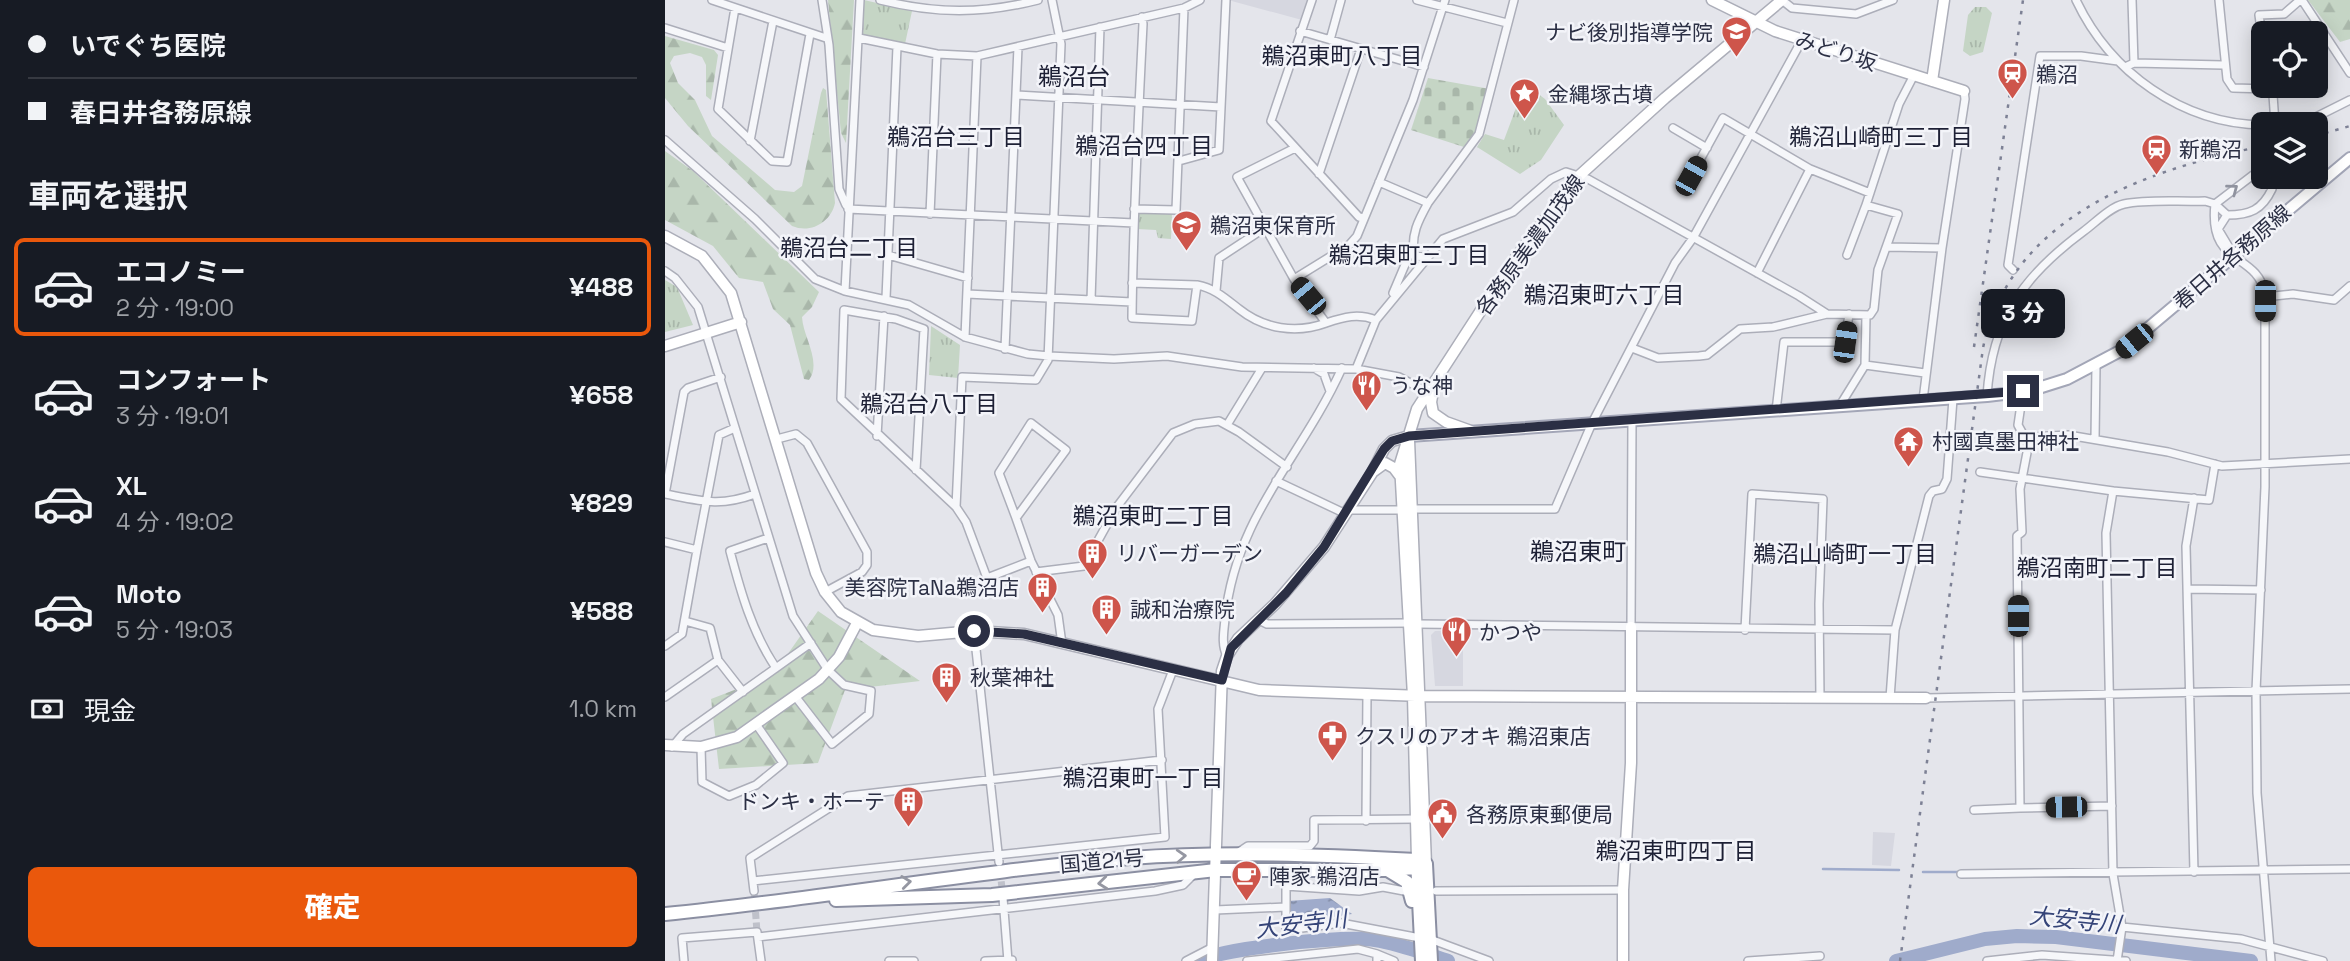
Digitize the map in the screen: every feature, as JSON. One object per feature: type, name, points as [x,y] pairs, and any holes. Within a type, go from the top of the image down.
[{"type":"highway","name":"国道21号","points":[[665,914],[790,901],[972,874],[1131,858],[1217,854],[1420,864]]},
{"type":"highway","name":"国道21号","points":[[790,901],[992,895],[1216,870],[1383,870],[1420,864]]},
{"type":"highway","points":[[1420,864],[1424,939],[1422,961]]},
{"type":"highway","points":[[1383,870],[1407,882],[1431,961]]},
{"type":"highway","points":[[665,922],[736,907]]},
{"type":"main road","name":"春日井各務原線","points":[[1409,436],[1953,399],[2023,391],[2067,379],[2122,350],[2350,158]]},
{"type":"street","points":[[712,0],[826,38]]},
{"type":"street","points":[[822,0],[829,45],[839,189],[848,209]]},
{"type":"street","points":[[845,291],[860,0]]},
{"type":"street","points":[[880,0],[920,10],[976,13],[1038,0]]},
{"type":"street","points":[[956,506],[962,377],[1037,380],[1042,376],[1049,356],[1061,36],[1052,0]]},
{"type":"street","points":[[859,38],[937,54],[977,56],[1184,8],[1200,0]]},
{"type":"street","points":[[1178,161],[1219,150],[1226,0]]},
{"type":"street","points":[[1312,0],[1271,121],[1359,217],[1364,218]]},
{"type":"street","points":[[1330,40],[1341,0]]},
{"type":"street","points":[[1417,0],[1443,4],[1507,23]]},
{"type":"street","points":[[1427,258],[1414,255],[1415,226],[1428,203],[1479,134],[1514,0]]},
{"type":"street","name":"みどり坂","points":[[1712,0],[1757,23],[1802,40],[1964,91]]},
{"type":"street","points":[[1782,0],[1792,8],[1856,14],[1893,0]]},
{"type":"street","name":"各務原美濃加茂線","points":[[1407,510],[1400,477],[1403,450],[1427,392],[1511,264],[1580,175],[1665,98],[1782,0]]},
{"type":"street","points":[[1932,81],[1944,0]]},
{"type":"street","points":[[2076,0],[2089,25],[2118,61],[2156,94],[2189,110],[2227,121],[2251,124]]},
{"type":"street","points":[[2132,0],[2134,64]]},
{"type":"street","points":[[2219,0],[2223,65],[2233,88],[2251,88]]},
{"type":"street","points":[[2260,21],[2259,15],[2284,14],[2301,0],[2350,73]]},
{"type":"street","points":[[1294,279],[1349,245],[1357,236],[1424,67],[1443,4]]},
{"type":"street","points":[[735,8],[718,109],[772,161],[787,162],[810,34]]},
{"type":"street","points":[[1135,209],[1176,211],[1184,8]]},
{"type":"street","points":[[1142,17],[1132,318],[1188,323],[1192,321],[1197,285]]},
{"type":"street","points":[[750,141],[773,21]]},
{"type":"street","points":[[1091,300],[1100,27]]},
{"type":"street","points":[[665,28],[728,48]]},
{"type":"street","points":[[1300,31],[1424,67]]},
{"type":"street","points":[[1276,481],[1347,512],[1555,509],[1592,423],[1675,263],[1693,238],[1802,40]]},
{"type":"street","points":[[887,298],[897,47]]},
{"type":"street","points":[[1005,349],[1018,47]]},
{"type":"street","points":[[1319,174],[1361,49]]},
{"type":"street","points":[[930,214],[937,54]]},
{"type":"street","points":[[2013,270],[2008,265],[2040,56],[2081,55],[2118,61]]},
{"type":"street","points":[[965,337],[977,56]]},
{"type":"street","points":[[2125,67],[2134,64],[2223,65]]},
{"type":"street","points":[[1847,255],[1867,205],[1899,104],[1914,75]]},
{"type":"street","points":[[1923,400],[1964,91]]},
{"type":"street","points":[[1017,95],[1221,107]]},
{"type":"street","points":[[2326,112],[2350,100]]},
{"type":"street","points":[[1691,176],[1723,118],[1810,169],[1870,193]]},
{"type":"street","points":[[1673,128],[1707,148]]},
{"type":"street","points":[[665,140],[755,219],[815,279],[845,291],[887,298],[921,309],[965,337],[1005,349],[1049,356],[1114,359],[1167,356],[1262,368],[1356,369],[1399,377],[1427,392]]},
{"type":"street","points":[[1295,148],[1237,177],[1294,279],[1326,323]]},
{"type":"street","points":[[1757,273],[1810,169]]},
{"type":"street","points":[[1356,369],[1376,320],[1443,239],[1513,212],[1551,179],[1566,172],[1580,175],[1827,314]]},
{"type":"street","points":[[1987,396],[1996,342],[2009,305],[2039,267],[2055,252],[2121,204],[2215,204],[2251,177]]},
{"type":"street","points":[[1380,182],[1428,203]]},
{"type":"street","points":[[2215,204],[2227,215],[2248,215],[2265,204],[2272,189]]},
{"type":"street","points":[[2215,204],[2212,228],[2219,243],[2261,283],[2265,297],[2265,463],[2256,691],[2257,793],[2271,954]]},
{"type":"street","points":[[1632,348],[1658,358],[1707,355],[1740,330],[1773,327],[1827,314],[1865,316],[1874,309],[1878,271],[1898,214],[1867,205]]},
{"type":"street","points":[[848,209],[1134,223]]},
{"type":"street","points":[[2227,215],[2218,229],[2234,256]]},
{"type":"street","points":[[1216,291],[1219,258],[1266,227]]},
{"type":"street","points":[[665,236],[702,256],[731,293],[816,573],[825,592],[841,612],[857,623],[892,635],[974,631],[1024,634],[1259,690],[1417,696],[1926,698],[2350,689]]},
{"type":"street","points":[[1389,301],[1413,245]]},
{"type":"street","points":[[1887,247],[1942,248]]},
{"type":"street","points":[[888,254],[968,278]]},
{"type":"street","points":[[665,271],[687,290],[707,333],[793,616],[828,670],[844,685],[871,691],[869,713],[832,744],[795,696]]},
{"type":"street","points":[[1401,274],[1410,277]]},
{"type":"street","points":[[1132,283],[1197,285],[1216,291],[1255,321],[1276,327],[1313,328],[1346,317],[1364,316],[1376,320]]},
{"type":"street","points":[[2265,297],[2293,294],[2331,300],[2340,297],[2350,286]]},
{"type":"street","points":[[967,294],[1132,302]]},
{"type":"street","points":[[916,470],[924,330],[884,316],[844,310],[841,399],[877,436],[956,506],[966,522],[988,578],[1031,561]]},
{"type":"street","points":[[1776,411],[1784,342],[1845,342],[1849,314]]},
{"type":"street","points":[[877,436],[884,316]]},
{"type":"street","points":[[1839,407],[1865,365],[1865,316]]},
{"type":"street","points":[[665,346],[741,322]]},
{"type":"street","points":[[1865,365],[1925,373]]},
{"type":"street","points":[[2095,439],[2096,366]]},
{"type":"street","points":[[1313,367],[1324,374],[1331,393]]},
{"type":"street","points":[[1227,425],[1262,368]]},
{"type":"street","points":[[1227,656],[1223,639],[1227,596],[1235,561],[1261,503],[1287,467],[1331,393],[1342,368]]},
{"type":"street","points":[[1439,372],[1431,394],[1433,413],[1446,422],[1471,431]]},
{"type":"street","points":[[720,377],[688,388],[684,393],[666,494],[708,503],[730,503],[755,494]]},
{"type":"street","points":[[2023,391],[2019,428],[2024,436],[2030,438],[2068,435],[2236,467],[2350,459]]},
{"type":"street","points":[[1891,698],[1895,630],[1929,496],[1942,489],[1947,479],[1953,399]]},
{"type":"street","points":[[1623,961],[1623,890],[1631,779],[1632,421]]},
{"type":"street","points":[[1036,572],[1084,566],[1116,508],[1173,433],[1195,424],[1219,422],[1287,467]]},
{"type":"street","points":[[1016,518],[1066,450],[1031,423],[999,473],[1031,561],[1058,615],[1062,644]]},
{"type":"street","points":[[665,646],[682,634],[719,435],[735,428]]},
{"type":"street","points":[[777,439],[796,433],[807,443],[867,552],[867,565],[862,572],[825,592]]},
{"type":"street","points":[[1186,961],[1213,953],[1222,680],[1227,656],[1238,639],[1297,581],[1347,512],[1389,442],[1409,436]]},
{"type":"street","name":"各務原美濃加茂線","points":[[1409,436],[1407,510],[1417,696],[1420,864]]},
{"type":"street","points":[[2021,808],[2017,536],[2022,532],[2021,478],[2030,438]]},
{"type":"street","points":[[1372,473],[1385,463],[1394,468],[1400,477]]},
{"type":"street","points":[[1980,472],[2113,491],[2209,500],[2215,464]]},
{"type":"street","points":[[1987,961],[2042,955],[2120,960],[2122,928],[2113,874],[2106,533],[2113,491]]},
{"type":"street","points":[[1745,630],[1752,494],[1823,499],[1820,698]]},
{"type":"street","points":[[2194,498],[2186,546],[2194,872]]},
{"type":"street","points":[[768,538],[730,551],[745,608],[762,646],[776,668]]},
{"type":"street","points":[[665,542],[697,550]]},
{"type":"street","points":[[2187,589],[2261,590]]},
{"type":"street","points":[[1259,620],[1267,624],[1414,623],[1745,630],[1895,630]]},
{"type":"street","points":[[685,621],[710,628],[718,660],[743,692]]},
{"type":"street","points":[[668,746],[701,747],[737,737],[828,670],[857,623]]},
{"type":"street","points":[[974,631],[998,858]]},
{"type":"street","points":[[668,746],[811,643]]},
{"type":"street","points":[[665,697],[718,660]]},
{"type":"street","points":[[753,881],[998,858],[1164,837],[1158,709],[1173,670]]},
{"type":"street","points":[[1366,821],[1367,693]]},
{"type":"street","name":"各務原美濃加茂線","points":[[1417,696],[1415,819],[1420,864]]},
{"type":"street","points":[[701,747],[702,782],[729,796],[756,785],[783,763],[756,724]]},
{"type":"street","points":[[754,891],[750,858],[757,850],[789,834],[807,819],[848,796],[1162,760]]},
{"type":"street","points":[[1974,810],[2112,806]]},
{"type":"street","points":[[1236,855],[1248,846],[1310,846],[1314,841],[1314,820],[1415,819]]},
{"type":"street","points":[[1129,841],[1131,858]]},
{"type":"street","points":[[1961,874],[2350,869]]},
{"type":"street","points":[[758,937],[1005,911],[1155,891],[1183,885],[1195,873]]},
{"type":"street","points":[[1404,891],[1383,887],[1359,891],[1286,886],[1286,930],[1341,923],[1424,939],[1489,961]]},
{"type":"street","points":[[1436,891],[1623,890]]},
{"type":"street","points":[[985,961],[1010,960],[1003,898]]},
{"type":"street","points":[[1215,910],[1286,907]]},
{"type":"street","points":[[2122,928],[2241,939],[2271,954],[2323,961]]},
{"type":"street","points":[[684,961],[682,938],[757,932],[761,961]]},
{"type":"street","points":[[1247,961],[1358,949],[1394,961]]},
{"type":"street","points":[[1748,961],[1820,957]]},
{"type":"street","points":[[889,961],[914,961]]},
{"type":"shaded area","points":[[1228,0],[1309,0],[1302,20]]},
{"type":"shaded area","points":[[1463,630],[1463,686],[1435,686],[1431,635],[1435,631]]},
{"type":"shaded area","points":[[1873,832],[1895,833],[1891,866],[1872,865]]},
{"type":"green space","points":[[828,0],[854,0],[846,143],[841,133]]},
{"type":"green space","points":[[864,0],[912,11],[905,44],[863,36]]},
{"type":"green space","points":[[2308,0],[2350,0],[2350,39],[2340,42],[2328,26],[2328,21],[2324,21]]},
{"type":"green space","points":[[1975,7],[1986,7],[1992,13],[1983,52],[1970,56],[1963,51],[1968,15]]},
{"type":"green space","points":[[665,36],[714,50],[718,55],[711,100],[706,96],[706,65],[702,57],[690,53],[674,56],[670,63],[678,83],[695,100],[712,136],[775,190],[794,192],[802,186],[821,93],[823,88],[826,90],[835,203],[825,221],[813,227],[792,226],[688,126],[665,98]]},
{"type":"green space","points":[[1428,78],[1490,89],[1476,134],[1464,147],[1411,130]]},
{"type":"green space","points":[[1525,84],[1545,99],[1564,125],[1541,160],[1520,174],[1477,147],[1485,134],[1504,140]]},
{"type":"green space","points":[[665,151],[693,171],[819,292],[812,307],[802,317],[814,365],[809,380],[804,379],[790,325],[773,309],[763,282],[739,278],[713,246],[665,220]]},
{"type":"green space","points":[[1137,211],[1172,213],[1171,239],[1158,238],[1156,230],[1137,229]]},
{"type":"green space","points":[[665,280],[677,287],[693,325],[665,332]]},
{"type":"green space","points":[[931,326],[960,345],[958,378],[929,375]]},
{"type":"green space","points":[[818,611],[920,681],[845,690],[818,763],[719,769],[711,699],[773,675]]},
{"type":"water","points":[[1330,898],[1352,914],[1289,924],[1288,901]]},
{"type":"waterway","points":[[1823,869],[1899,870]]},
{"type":"waterway","points":[[1923,872],[1959,872]]},
{"type":"waterway","name":"大安寺川","points":[[1896,961],[1985,939],[2017,936],[2056,937],[2251,961]]},
{"type":"waterway","name":"大安寺川","points":[[1199,961],[1258,947],[1339,939],[1375,940],[1448,961]]},
{"type":"tunnel","points":[[1000,871],[1003,897]]},
{"type":"tunnel","points":[[754,891],[757,932]]},
{"type":"railway","points":[[1974,347],[2023,0]]},
{"type":"railway","points":[[2328,132],[2350,126]]},
{"type":"railway","points":[[1900,961],[1983,348],[1998,302],[2022,264],[2053,232],[2090,206],[2130,185],[2174,169],[2251,149]]},
{"type":"place","name":"ナビ後別指導学院","points":[[1736,59]]},
{"type":"place","name":"鵜沼","points":[[2013,101]]},
{"type":"place","name":"金縄塚古墳","points":[[1525,121]]},
{"type":"place","name":"新鵜沼","points":[[2156,176]]},
{"type":"place","name":"鵜沼東保育所","points":[[1187,252]]},
{"type":"place","name":"うな神","points":[[1367,412]]},
{"type":"place","name":"村國真墨田神社","points":[[1909,468]]},
{"type":"place","name":"リバーガーデン","points":[[1093,580]]},
{"type":"place","name":"美容院TaNa鵜沼店","points":[[1042,614]]},
{"type":"place","name":"誠和治療院","points":[[1107,636]]},
{"type":"place","name":"かつや","points":[[1456,659]]},
{"type":"place","name":"秋葉神社","points":[[947,704]]},
{"type":"place","name":"クスリのアオキ 鵜沼東店","points":[[1332,763]]},
{"type":"place","name":"ドンキ・ホーテ","points":[[908,828]]},
{"type":"place","name":"各務原東郵便局","points":[[1443,841]]},
{"type":"place","name":"陣家 鵜沼店","points":[[1246,903]]},
{"type":"district","name":"鵜沼東町八丁目","points":[[1342,56]]},
{"type":"district","name":"鵜沼台","points":[[1074,76]]},
{"type":"district","name":"鵜沼台三丁目","points":[[956,137]]},
{"type":"district","name":"鵜沼山崎町三丁目","points":[[1881,137]]},
{"type":"district","name":"鵜沼台四丁目","points":[[1144,146]]},
{"type":"district","name":"鵜沼台二丁目","points":[[849,248]]},
{"type":"district","name":"鵜沼東町三丁目","points":[[1409,255]]},
{"type":"district","name":"鵜沼東町六丁目","points":[[1604,295]]},
{"type":"district","name":"鵜沼台八丁目","points":[[929,404]]},
{"type":"district","name":"鵜沼東町二丁目","points":[[1153,516]]},
{"type":"district","name":"鵜沼東町","points":[[1578,551]]},
{"type":"district","name":"鵜沼山崎町一丁目","points":[[1845,554]]},
{"type":"district","name":"鵜沼南町二丁目","points":[[2097,568]]},
{"type":"district","name":"鵜沼東町一丁目","points":[[1143,778]]},
{"type":"district","name":"鵜沼東町四丁目","points":[[1676,851]]},
{"type":"route","points":[[974,631],[1024,634],[1222,680],[1223,665],[1231,648],[1286,593],[1324,547],[1389,442],[1409,436],[1471,431],[1839,407],[2023,391]]}]
